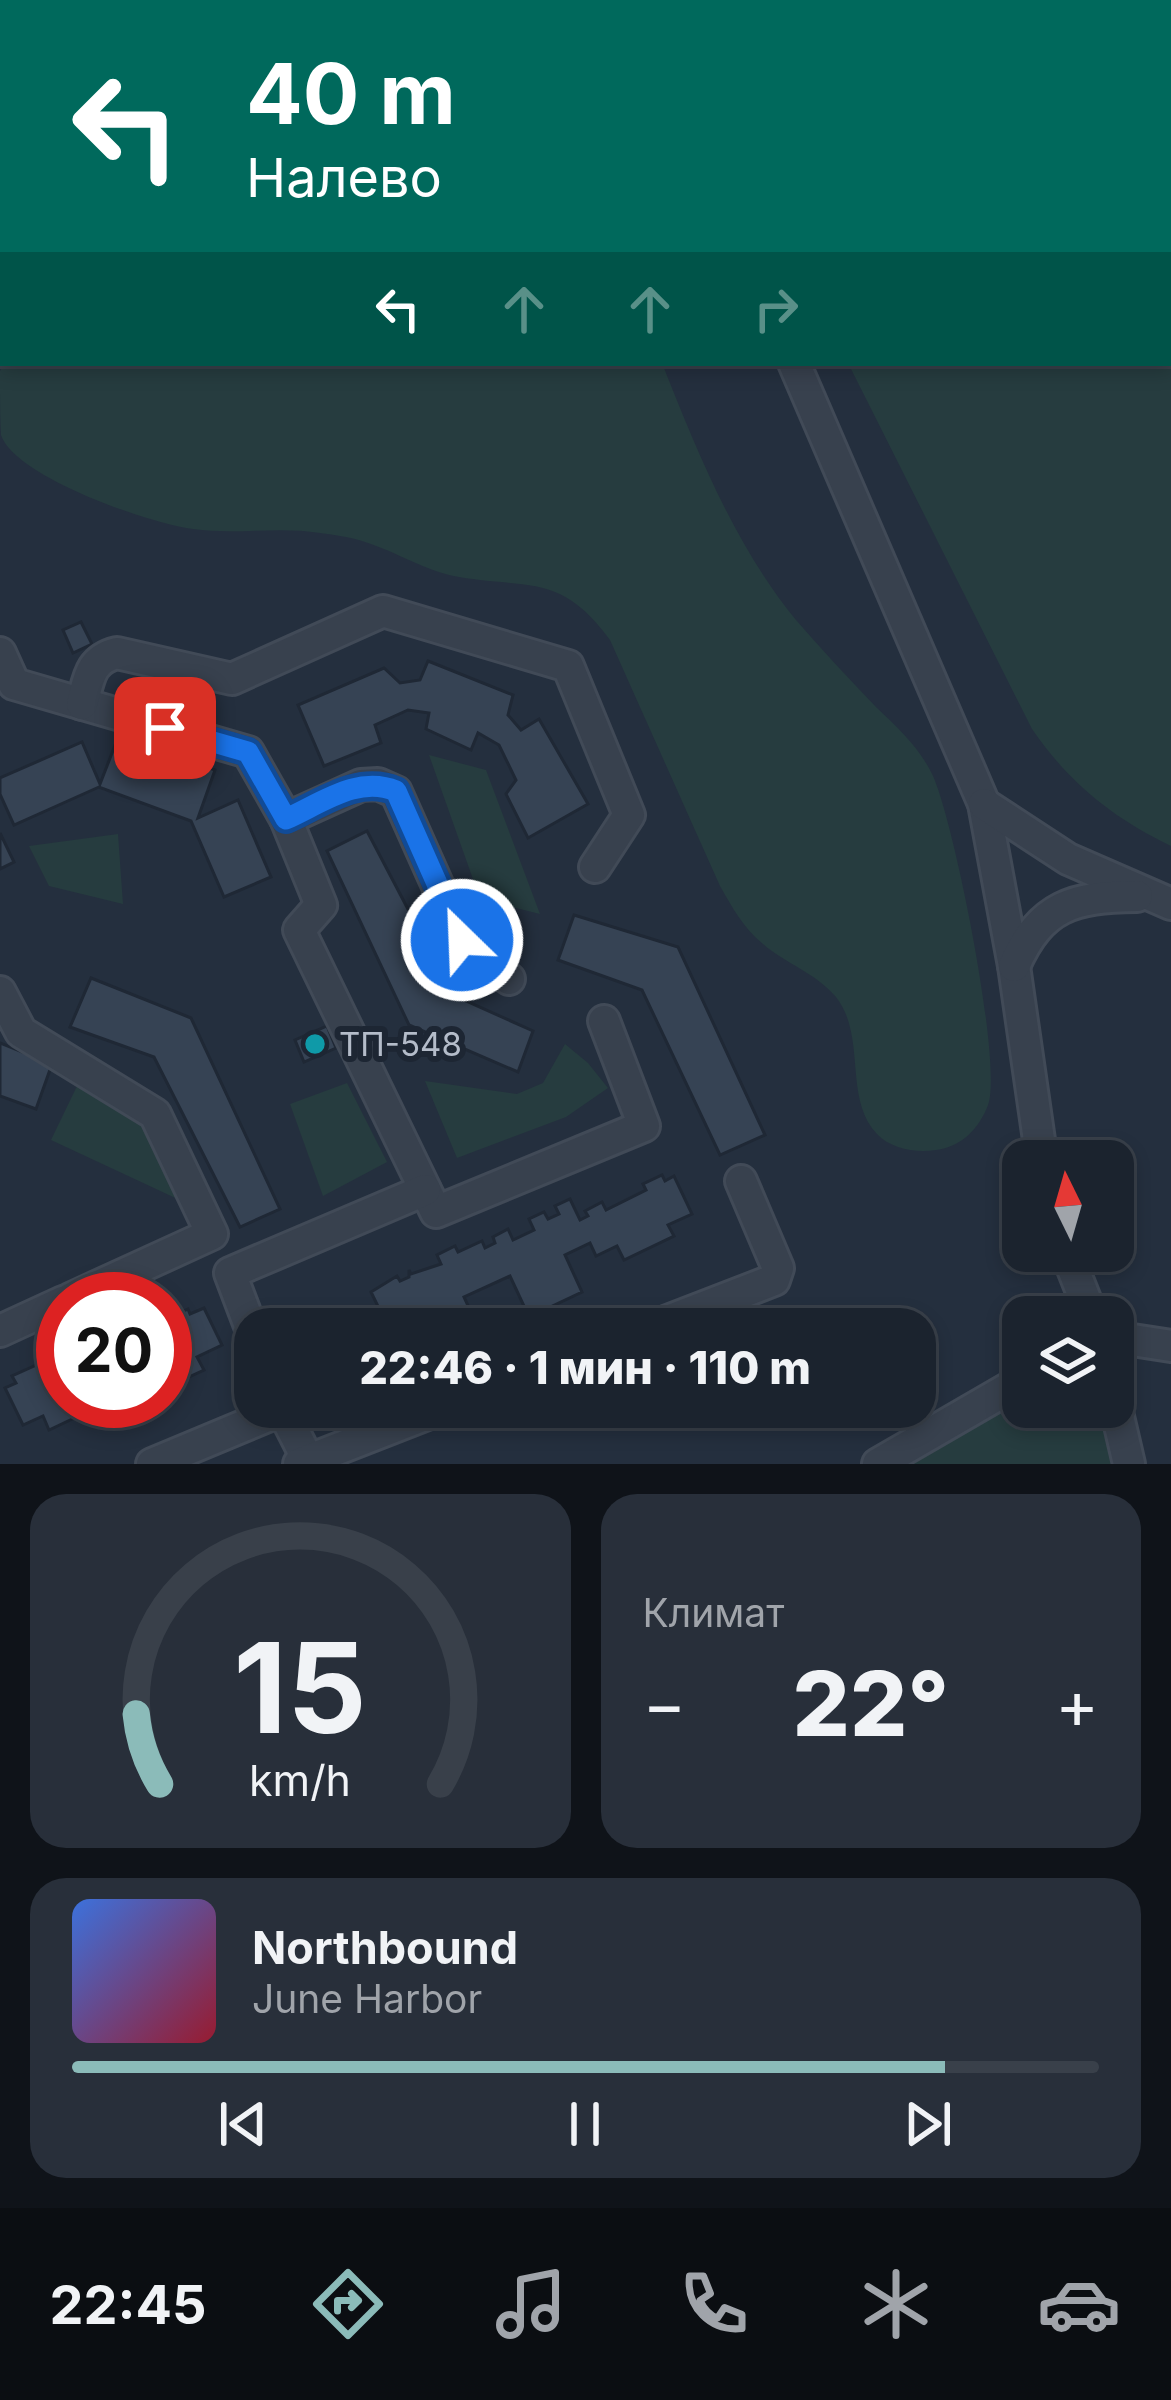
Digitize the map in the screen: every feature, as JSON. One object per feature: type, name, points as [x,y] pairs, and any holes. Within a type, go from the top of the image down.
[{"type":"street","points":[[795,366],[984,804],[1039,1140]]},
{"type":"street","points":[[82,704],[92,667],[103,657],[117,653],[232,679],[383,611],[568,666],[629,814],[596,867]]},
{"type":"street","points":[[0,653],[14,684],[248,752],[286,819],[322,905],[299,931],[436,1212],[644,1126],[604,1021]]},
{"type":"street","points":[[286,819],[361,785],[378,784],[396,791],[462,940],[508,979]]},
{"type":"street","points":[[984,804],[1068,859],[1160,899]]},
{"type":"street","points":[[1014,966],[1028,934],[1047,914],[1093,897],[1160,899]]},
{"type":"street","points":[[0,992],[21,1032],[155,1114],[212,1234],[130,1272]]},
{"type":"street","points":[[701,1308],[774,1280],[778,1268],[742,1181]]},
{"type":"street","points":[[243,1308],[230,1273],[425,1190]]},
{"type":"street","points":[[0,1331],[36,1315]]},
{"type":"street","points":[[1134,1340],[1171,1346]]},
{"type":"street","points":[[878,1464],[1002,1392]]},
{"type":"street","points":[[152,1464],[236,1428]]},
{"type":"street","points":[[290,1428],[303,1462],[391,1428]]},
{"type":"street","points":[[1121,1428],[1130,1464]]},
{"type":"green space","points":[[3,366],[663,366],[704,463],[754,561],[796,620],[908,739],[933,776],[964,890],[983,995],[991,1081],[980,1122],[961,1141],[928,1151],[897,1146],[877,1134],[861,1103],[851,1030],[836,997],[763,944],[739,917],[720,886],[610,640],[576,604],[543,588],[447,574],[349,537],[304,531],[193,529],[86,496],[31,467],[12,451],[1,435]]},
{"type":"green space","points":[[850,366],[1171,366],[1171,846],[1094,797],[1032,729]]},
{"type":"green space","points":[[429,755],[486,770],[540,914],[480,899]]},
{"type":"green space","points":[[118,834],[123,904],[49,886],[29,846]]},
{"type":"green space","points":[[565,1044],[608,1088],[566,1117],[457,1158],[425,1081],[517,1094],[543,1083]]},
{"type":"green space","points":[[347,1083],[387,1162],[323,1196],[290,1104]]},
{"type":"green space","points":[[78,1084],[151,1122],[184,1202],[51,1140]]},
{"type":"green space","points":[[1002,1407],[1002,1428],[1109,1428],[1118,1464],[873,1464]]},
{"type":"building","points":[[81,622],[92,644],[73,653],[63,630]]},
{"type":"building","points":[[428,661],[513,695],[508,715],[521,730],[539,719],[588,804],[528,838],[506,794],[516,780],[499,745],[478,733],[471,750],[426,729],[429,713],[408,710],[375,725],[381,743],[324,766],[298,705],[384,668],[400,683],[420,680]]},
{"type":"building","points":[[119,735],[215,770],[198,818],[238,800],[271,877],[224,897],[191,821],[99,787],[14,825],[0,794],[0,778],[82,742],[100,784]]},
{"type":"building","points":[[367,831],[453,995],[533,1031],[518,1072],[409,1025],[327,851]]},
{"type":"building","points":[[0,833],[14,862],[0,869]]},
{"type":"building","points":[[574,915],[678,947],[765,1135],[720,1155],[642,990],[558,960]]},
{"type":"building","points":[[91,978],[191,1018],[280,1209],[240,1227],[154,1057],[70,1027]]},
{"type":"building","name":"ТП-548","points":[[327,1026],[336,1048],[304,1062],[295,1040]]},
{"type":"building","points":[[0,1043],[52,1064],[36,1109],[0,1096]]},
{"type":"building","points":[[662,1175],[665,1181],[674,1176],[692,1214],[668,1225],[674,1236],[624,1260],[617,1246],[596,1256],[590,1243],[565,1255],[582,1292],[548,1308],[525,1308],[510,1276],[464,1297],[469,1308],[379,1308],[371,1292],[397,1276],[400,1281],[409,1277],[409,1270],[411,1274],[441,1264],[437,1255],[455,1246],[458,1252],[482,1241],[485,1248],[508,1229],[513,1240],[534,1230],[529,1219],[544,1212],[548,1219],[559,1214],[555,1206],[570,1199],[580,1220],[588,1216],[585,1211],[602,1202],[606,1210],[646,1190],[643,1184]]},
{"type":"building","points":[[204,1308],[222,1345],[197,1357],[204,1370],[192,1376],[192,1313]]},
{"type":"building","points":[[36,1365],[36,1419],[23,1425],[5,1388],[16,1383],[12,1376]]},
{"type":"place","name":"ТП-548","points":[[315,1044]]},
{"type":"route","points":[[165,728],[248,752],[286,819],[361,785],[378,784],[396,791],[462,940]]}]
